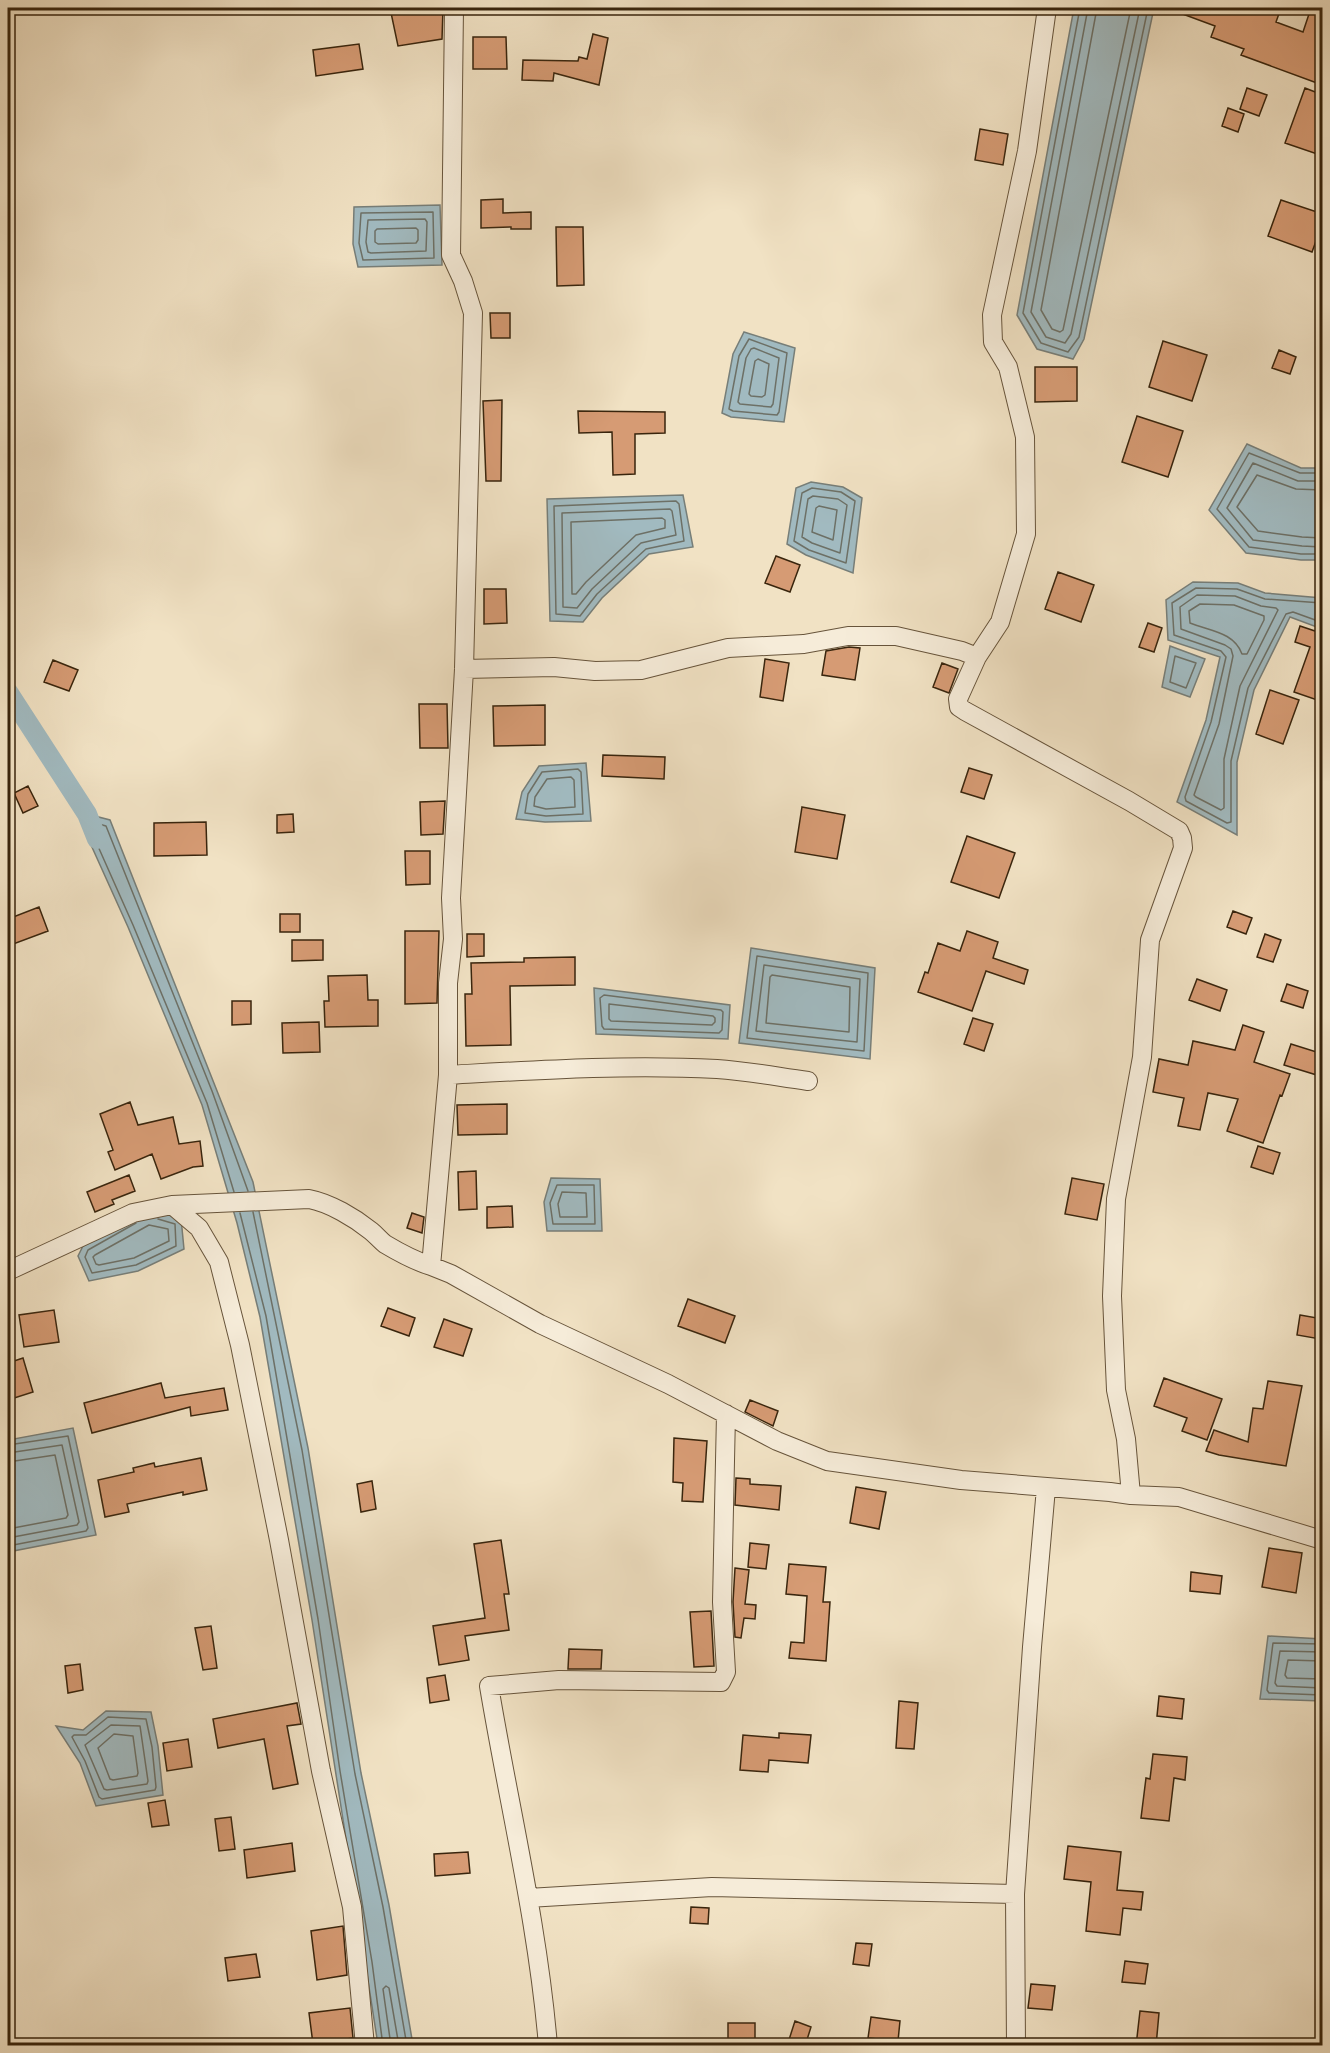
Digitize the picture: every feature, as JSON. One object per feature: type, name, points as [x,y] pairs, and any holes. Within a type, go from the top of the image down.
[{"type":"street","points":[[432,1266],[448,1075],[448,983],[453,939],[451,898],[464,669],[473,313],[463,281],[451,255],[454,8]]},
{"type":"street","points":[[1047,8],[1027,151],[992,315],[993,342],[1008,367],[1025,437],[1026,534],[1000,622],[977,657],[958,699],[959,707],[1129,801],[1179,831],[1182,838],[1183,848],[1150,940],[1142,1057],[1116,1199],[1112,1296],[1116,1390],[1126,1439],[1131,1495]]},
{"type":"street","points":[[464,669],[554,667],[595,671],[641,669],[728,648],[804,644],[848,636],[896,636],[962,651],[977,657]]},
{"type":"street","points":[[448,1075],[639,1067],[718,1069],[808,1081]]},
{"type":"street","points":[[8,1271],[134,1213],[172,1205],[309,1198],[324,1202],[370,1230],[383,1242],[416,1261],[451,1274],[540,1324],[668,1384],[777,1441],[827,1461],[961,1480],[1179,1497],[1323,1540]]},
{"type":"street","points":[[172,1205],[199,1228],[219,1262],[240,1345],[279,1540],[321,1771],[352,1907],[365,2046]]},
{"type":"street","points":[[548,2046],[545,2007],[528,1898],[489,1686],[559,1680],[720,1682],[726,1672],[722,1602],[726,1414]]},
{"type":"street","points":[[1016,2046],[1015,1894],[1032,1647],[1047,1488]]},
{"type":"street","points":[[528,1898],[712,1887],[1015,1894]]},
{"type":"water","points":[[1074,8],[1154,8],[1084,339],[1073,359],[1037,349],[1017,315]]},
{"type":"water","points":[[440,205],[442,265],[358,267],[353,244],[354,207]]},
{"type":"water","points":[[744,332],[795,348],[784,422],[731,417],[722,413],[733,354]]},
{"type":"water","points":[[1247,444],[1301,468],[1322,468],[1322,560],[1301,560],[1246,553],[1209,510]]},
{"type":"water","points":[[811,482],[843,487],[862,498],[853,573],[806,555],[787,544],[796,488]]},
{"type":"water","points":[[683,495],[693,547],[649,554],[602,598],[583,622],[550,621],[547,499]]},
{"type":"water","points":[[1193,582],[1238,583],[1265,593],[1322,598],[1322,629],[1290,617],[1254,690],[1237,762],[1237,835],[1177,802],[1206,720],[1220,657],[1168,640],[1166,600]]},
{"type":"water","points":[[1170,646],[1205,659],[1190,697],[1162,687]]},
{"type":"water","points":[[586,763],[591,821],[545,822],[516,819],[522,792],[539,766]]},
{"type":"water","points":[[87,814],[110,820],[253,1182],[308,1448],[361,1773],[389,1905],[413,2045],[378,2045],[312,1620],[260,1317],[237,1223],[202,1105],[128,927],[87,836]]},
{"type":"water","points":[[751,948],[875,968],[870,1059],[739,1043]]},
{"type":"water","points":[[594,988],[730,1005],[728,1039],[596,1034]]},
{"type":"water","points":[[551,1178],[600,1179],[602,1231],[547,1231],[544,1202]]},
{"type":"water","points":[[147,1210],[181,1218],[184,1249],[138,1271],[89,1281],[78,1256],[83,1246]]},
{"type":"water","points":[[73,1428],[96,1535],[8,1552],[8,1440]]},
{"type":"water","points":[[1268,1636],[1322,1639],[1322,1701],[1260,1699]]},
{"type":"water","points":[[106,1711],[151,1712],[158,1746],[163,1795],[96,1806],[80,1763],[56,1726],[83,1730]]},
{"type":"building","points":[[390,8],[443,8],[442,39],[398,46]]},
{"type":"building","points":[[1169,8],[1281,8],[1276,22],[1303,32],[1311,8],[1323,8],[1323,68],[1317,83],[1241,55],[1244,49],[1211,37],[1215,26]]},
{"type":"building","points":[[593,34],[608,38],[599,85],[554,73],[553,81],[522,80],[523,60],[578,61],[579,57],[587,59]]},
{"type":"building","points":[[473,37],[506,37],[507,69],[473,69]]},
{"type":"building","points":[[359,44],[363,69],[316,76],[313,50]]},
{"type":"building","points":[[1247,88],[1267,95],[1259,116],[1240,109]]},
{"type":"building","points":[[1305,88],[1323,95],[1323,156],[1285,143]]},
{"type":"building","points":[[1228,108],[1244,114],[1238,132],[1222,126]]},
{"type":"building","points":[[980,129],[1008,134],[1003,165],[975,160]]},
{"type":"building","points":[[503,199],[503,213],[531,212],[531,229],[481,228],[481,200]]},
{"type":"building","points":[[1281,200],[1323,214],[1323,222],[1312,252],[1268,236]]},
{"type":"building","points":[[556,227],[583,227],[584,285],[557,286]]},
{"type":"building","points":[[490,313],[510,313],[510,338],[491,338]]},
{"type":"building","points":[[1163,341],[1207,355],[1192,401],[1149,387]]},
{"type":"building","points":[[1279,350],[1296,357],[1290,374],[1272,368]]},
{"type":"building","points":[[1035,367],[1077,367],[1077,401],[1035,402]]},
{"type":"building","points":[[502,400],[501,481],[486,481],[483,401]]},
{"type":"building","points":[[578,411],[665,412],[665,433],[635,434],[635,474],[613,475],[612,432],[579,433]]},
{"type":"building","points":[[1137,416],[1183,431],[1168,477],[1122,462]]},
{"type":"building","points":[[776,556],[800,565],[790,592],[765,583]]},
{"type":"building","points":[[1058,572],[1094,585],[1081,622],[1045,609]]},
{"type":"building","points":[[484,589],[506,589],[507,623],[484,624]]},
{"type":"building","points":[[1323,617],[1323,702],[1294,692],[1310,647],[1295,642],[1300,626],[1315,631]]},
{"type":"building","points":[[1148,623],[1162,628],[1154,652],[1139,647]]},
{"type":"building","points":[[849,647],[860,648],[855,680],[822,675],[826,651]]},
{"type":"building","points":[[765,659],[789,663],[783,701],[760,697]]},
{"type":"building","points":[[53,660],[78,670],[69,691],[44,682]]},
{"type":"building","points":[[942,663],[958,669],[949,693],[933,687]]},
{"type":"building","points":[[1270,690],[1299,700],[1283,744],[1256,734]]},
{"type":"building","points":[[419,704],[447,704],[448,748],[420,748]]},
{"type":"building","points":[[545,705],[545,745],[494,746],[493,706]]},
{"type":"building","points":[[603,755],[665,757],[664,779],[602,776]]},
{"type":"building","points":[[969,768],[992,775],[984,799],[961,792]]},
{"type":"building","points":[[28,786],[38,806],[23,813],[14,793]]},
{"type":"building","points":[[445,801],[443,834],[421,835],[420,802]]},
{"type":"building","points":[[802,807],[845,815],[837,859],[795,852]]},
{"type":"building","points":[[293,814],[294,832],[277,833],[277,815]]},
{"type":"building","points":[[206,822],[207,855],[154,856],[154,823]]},
{"type":"building","points":[[967,836],[1015,853],[999,898],[951,882]]},
{"type":"building","points":[[405,851],[430,851],[430,884],[406,885]]},
{"type":"building","points":[[39,907],[48,931],[8,946],[8,919]]},
{"type":"building","points":[[1233,911],[1252,918],[1246,934],[1227,927]]},
{"type":"building","points":[[280,914],[300,914],[300,932],[280,932]]},
{"type":"building","points":[[405,931],[439,931],[437,1003],[405,1004]]},
{"type":"building","points":[[967,931],[998,942],[993,958],[1028,970],[1024,984],[986,971],[972,1011],[918,992],[925,972],[928,973],[938,943],[960,951]]},
{"type":"building","points":[[467,934],[484,934],[484,956],[467,957]]},
{"type":"building","points":[[1265,934],[1281,940],[1273,962],[1257,957]]},
{"type":"building","points":[[292,940],[323,940],[323,960],[292,961]]},
{"type":"building","points":[[575,957],[575,985],[510,986],[511,1045],[466,1046],[465,994],[472,994],[471,963],[524,962],[524,958]]},
{"type":"building","points":[[367,975],[368,1000],[378,1000],[378,1026],[325,1027],[324,1001],[329,1001],[328,976]]},
{"type":"building","points":[[1197,979],[1227,990],[1220,1011],[1189,1000]]},
{"type":"building","points":[[1287,984],[1308,991],[1303,1008],[1281,1001]]},
{"type":"building","points":[[232,1001],[251,1001],[251,1024],[232,1025]]},
{"type":"building","points":[[973,1018],[993,1024],[984,1051],[964,1044]]},
{"type":"building","points":[[319,1022],[320,1052],[283,1053],[282,1023]]},
{"type":"building","points":[[1243,1025],[1264,1032],[1254,1062],[1290,1074],[1263,1143],[1227,1131],[1238,1099],[1208,1093],[1200,1130],[1178,1126],[1184,1098],[1153,1092],[1159,1059],[1188,1065],[1193,1041],[1235,1050]]},
{"type":"building","points":[[1291,1044],[1323,1054],[1323,1068],[1320,1076],[1284,1065]]},
{"type":"building","points":[[130,1102],[138,1125],[173,1117],[179,1144],[200,1141],[203,1166],[193,1167],[161,1179],[152,1154],[115,1170],[108,1152],[113,1150],[100,1114]]},
{"type":"building","points":[[507,1104],[507,1134],[458,1135],[457,1105]]},
{"type":"building","points":[[1258,1146],[1280,1153],[1273,1174],[1251,1167]]},
{"type":"building","points":[[476,1171],[477,1209],[459,1210],[458,1172]]},
{"type":"building","points":[[129,1175],[135,1191],[112,1200],[114,1204],[95,1212],[87,1192]]},
{"type":"building","points":[[1072,1178],[1104,1184],[1097,1220],[1065,1214]]},
{"type":"building","points":[[512,1206],[513,1227],[487,1228],[487,1207]]},
{"type":"building","points":[[412,1213],[424,1217],[422,1233],[407,1228]]},
{"type":"building","points":[[688,1299],[735,1316],[725,1343],[678,1326]]},
{"type":"building","points":[[388,1308],[415,1318],[409,1336],[381,1326]]},
{"type":"building","points":[[54,1310],[59,1342],[24,1347],[19,1315]]},
{"type":"building","points":[[1300,1315],[1323,1319],[1320,1339],[1297,1335]]},
{"type":"building","points":[[444,1319],[472,1329],[463,1356],[434,1347]]},
{"type":"building","points":[[23,1358],[33,1392],[8,1400],[8,1363]]},
{"type":"building","points":[[1164,1378],[1222,1399],[1207,1440],[1182,1431],[1187,1418],[1154,1406]]},
{"type":"building","points":[[1268,1381],[1302,1386],[1286,1466],[1206,1451],[1214,1430],[1248,1442],[1253,1408],[1263,1409]]},
{"type":"building","points":[[161,1383],[165,1398],[224,1388],[228,1410],[191,1416],[190,1407],[92,1433],[84,1403]]},
{"type":"building","points":[[750,1400],[778,1411],[773,1426],[745,1412]]},
{"type":"building","points":[[674,1438],[707,1441],[703,1502],[682,1501],[683,1483],[673,1482]]},
{"type":"building","points":[[201,1458],[207,1490],[183,1495],[183,1492],[127,1504],[129,1512],[105,1517],[98,1480],[134,1472],[133,1468],[154,1463],[155,1467]]},
{"type":"building","points":[[736,1478],[750,1479],[750,1484],[781,1486],[779,1510],[735,1505]]},
{"type":"building","points":[[372,1481],[376,1509],[361,1512],[357,1484]]},
{"type":"building","points":[[856,1487],[886,1492],[879,1529],[850,1523]]},
{"type":"building","points":[[501,1540],[509,1594],[504,1594],[509,1630],[465,1636],[469,1660],[439,1665],[433,1626],[485,1618],[474,1544]]},
{"type":"building","points":[[750,1543],[769,1545],[766,1569],[748,1567]]},
{"type":"building","points":[[1269,1548],[1302,1553],[1296,1593],[1262,1587]]},
{"type":"building","points":[[789,1564],[826,1567],[823,1602],[830,1602],[826,1661],[789,1658],[791,1642],[804,1643],[807,1596],[786,1594]]},
{"type":"building","points":[[735,1568],[749,1570],[745,1604],[756,1605],[755,1619],[744,1618],[741,1638],[735,1637],[733,1602]]},
{"type":"building","points":[[1191,1572],[1222,1576],[1220,1594],[1190,1591]]},
{"type":"building","points":[[711,1611],[714,1666],[694,1667],[690,1612]]},
{"type":"building","points":[[211,1626],[217,1668],[203,1670],[195,1628]]},
{"type":"building","points":[[569,1649],[602,1650],[601,1669],[568,1669]]},
{"type":"building","points":[[80,1664],[83,1690],[68,1693],[65,1666]]},
{"type":"building","points":[[445,1675],[449,1700],[430,1703],[427,1678]]},
{"type":"building","points":[[1159,1696],[1184,1699],[1182,1719],[1157,1716]]},
{"type":"building","points":[[899,1701],[918,1703],[914,1749],[896,1748]]},
{"type":"building","points":[[297,1703],[301,1724],[287,1726],[298,1784],[273,1789],[264,1739],[218,1748],[213,1719]]},
{"type":"building","points":[[779,1733],[811,1735],[808,1763],[769,1760],[768,1772],[740,1770],[743,1735],[779,1738]]},
{"type":"building","points":[[188,1739],[192,1767],[167,1771],[163,1743]]},
{"type":"building","points":[[1153,1754],[1187,1757],[1185,1780],[1174,1778],[1169,1821],[1141,1818],[1146,1778],[1150,1779]]},
{"type":"building","points":[[165,1800],[169,1825],[152,1827],[148,1803]]},
{"type":"building","points":[[231,1817],[235,1849],[219,1851],[215,1819]]},
{"type":"building","points":[[292,1843],[295,1871],[247,1878],[244,1850]]},
{"type":"building","points":[[1068,1846],[1121,1852],[1117,1890],[1143,1892],[1141,1910],[1123,1908],[1120,1935],[1086,1931],[1091,1882],[1064,1879]]},
{"type":"building","points":[[468,1852],[470,1873],[435,1876],[434,1854]]},
{"type":"building","points":[[691,1907],[709,1908],[708,1924],[690,1923]]},
{"type":"building","points":[[343,1926],[347,1975],[317,1980],[311,1931]]},
{"type":"building","points":[[856,1943],[872,1944],[869,1966],[853,1964]]},
{"type":"building","points":[[256,1954],[260,1977],[228,1981],[225,1958]]},
{"type":"building","points":[[1125,1961],[1148,1964],[1145,1984],[1122,1982]]},
{"type":"building","points":[[1031,1984],[1055,1986],[1052,2010],[1028,2008]]},
{"type":"building","points":[[350,2008],[353,2038],[313,2044],[309,2013]]},
{"type":"building","points":[[1140,2011],[1159,2013],[1156,2046],[1136,2046]]},
{"type":"building","points":[[871,2017],[900,2021],[898,2041],[868,2038]]},
{"type":"building","points":[[795,2021],[811,2027],[805,2046],[787,2046]]},
{"type":"building","points":[[728,2023],[755,2023],[755,2046],[728,2046]]},
{"type":"waterway","points":[[8,692],[87,814],[97,839]]}]
